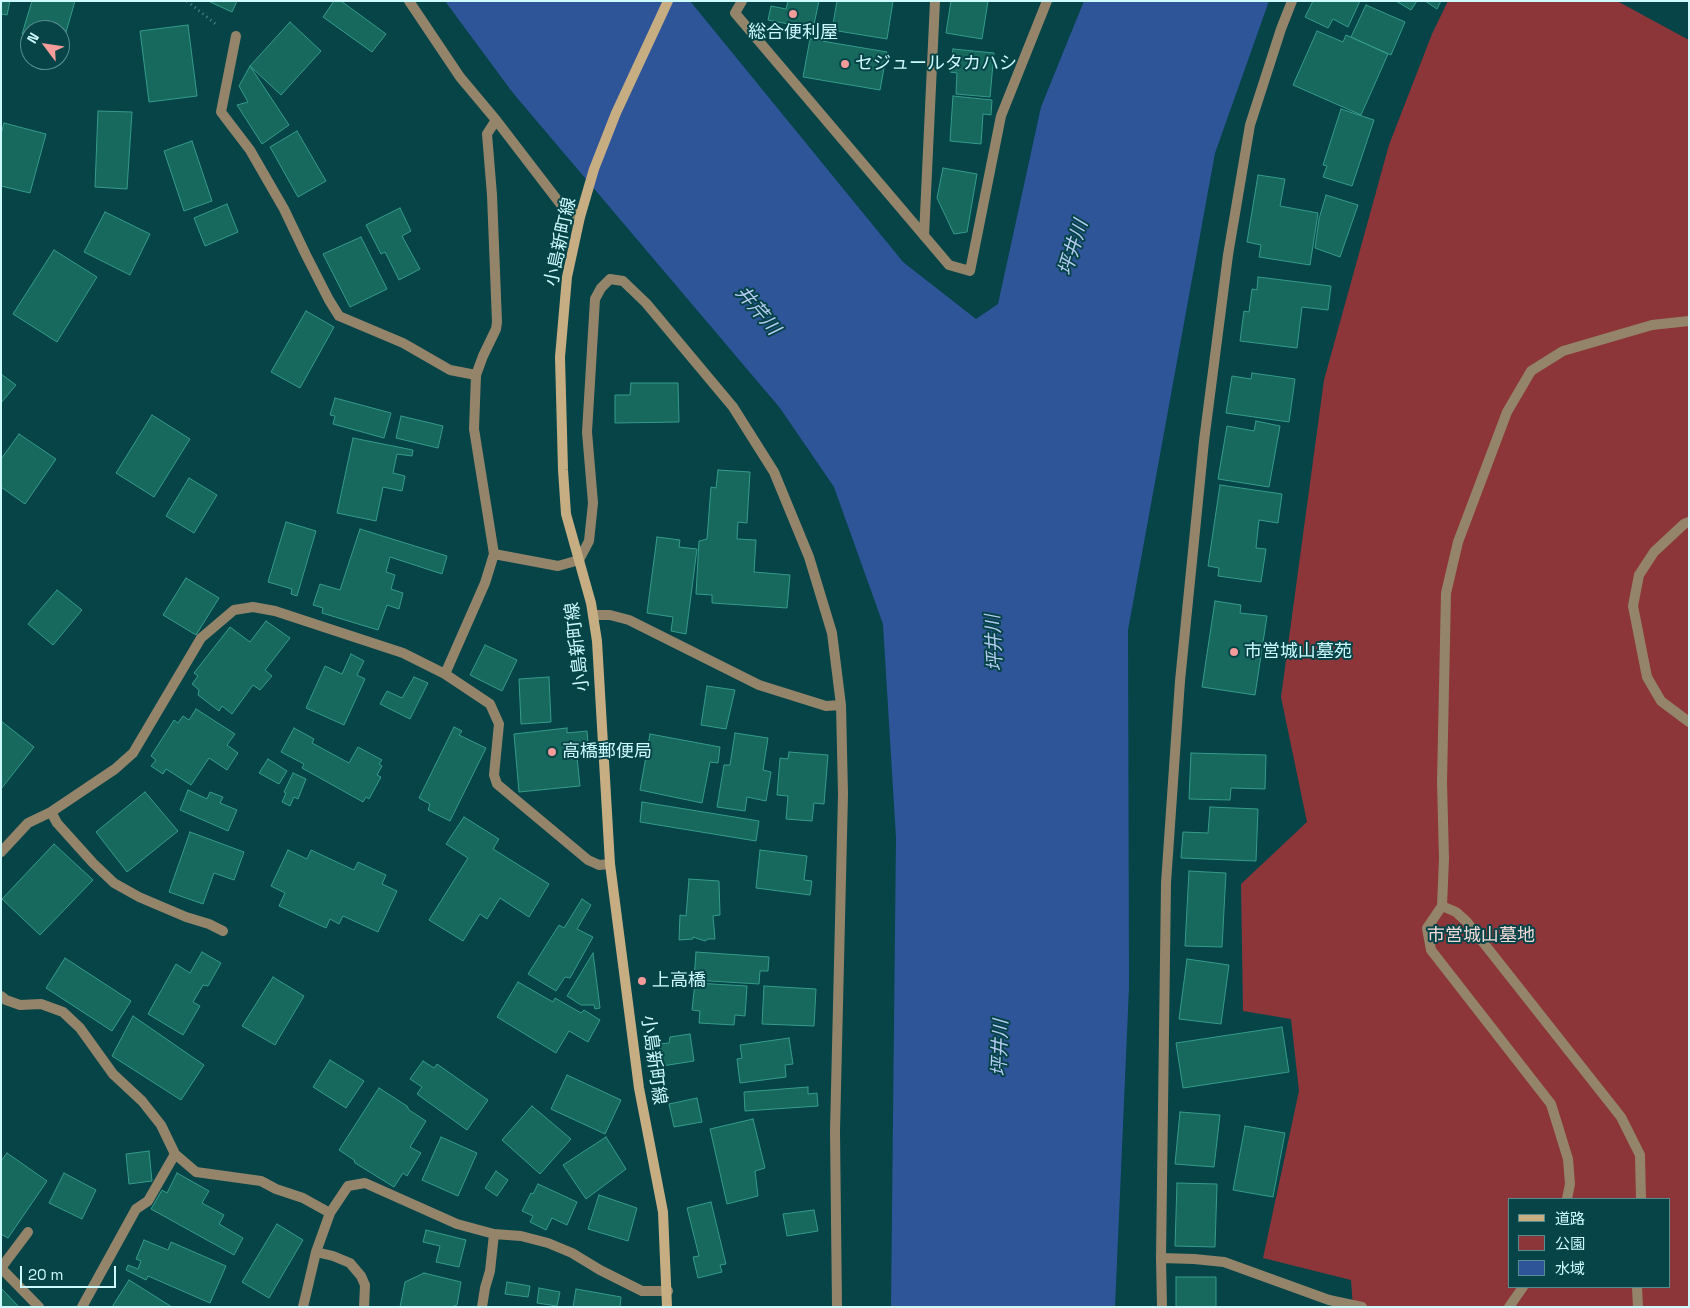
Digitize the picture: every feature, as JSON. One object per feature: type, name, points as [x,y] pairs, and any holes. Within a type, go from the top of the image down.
[{"type":"main road","name":"小島新町線","points":[[667,1307],[668,1291],[663,1212],[639,1088],[610,864],[597,641],[593,615],[566,514],[560,356],[567,277],[580,217],[594,169],[616,113],[668,1]]},
{"type":"street","points":[[409,1],[460,77],[496,120],[562,206],[580,217]]},
{"type":"street","points":[[742,1],[735,13],[949,265],[970,271],[1001,116],[1047,1]]},
{"type":"street","points":[[924,236],[935,1]]},
{"type":"street","points":[[1162,1307],[1166,883],[1180,681],[1203,451],[1228,256],[1250,125],[1292,1]]},
{"type":"street","points":[[236,36],[221,112],[250,150],[339,316],[403,343],[450,370],[476,375]]},
{"type":"street","points":[[445,674],[485,583],[494,554],[474,429],[476,375],[496,330],[497,322],[492,195],[487,134],[496,120]]},
{"type":"street","points":[[494,554],[558,566],[579,560],[589,541],[593,503],[587,432],[595,299],[601,288],[610,279],[623,281],[646,303],[733,407],[774,472],[809,556],[832,633],[841,705],[842,804],[835,1131],[837,1307]]},
{"type":"street","points":[[1567,1198],[1570,1184],[1568,1159],[1551,1104],[1431,950],[1427,928],[1442,906],[1444,859],[1442,782],[1446,593],[1458,542],[1507,412],[1531,371],[1562,351],[1652,325],[1689,321]]},
{"type":"street","points":[[1689,522],[1684,524],[1654,552],[1638,575],[1633,606],[1647,677],[1661,701],[1689,722]]},
{"type":"street","points":[[1,852],[28,822],[50,812],[115,769],[133,753],[201,638],[234,610],[253,607],[403,653],[445,674],[490,704],[499,724],[494,774],[497,784],[588,860],[599,865],[610,864]]},
{"type":"street","points":[[593,615],[610,615],[630,620],[759,686],[826,706],[841,705]]},
{"type":"street","points":[[50,812],[57,824],[93,863],[114,882],[139,897],[186,917],[209,924],[223,932]]},
{"type":"street","points":[[1442,906],[1456,912],[1468,922],[1621,1117],[1640,1155],[1641,1198]]},
{"type":"street","points":[[1,996],[20,1005],[41,1004],[62,1012],[91,1042],[113,1074],[142,1101],[161,1125],[175,1154],[196,1172],[261,1181],[276,1189],[303,1198],[330,1213]]},
{"type":"street","points":[[82,1307],[136,1209],[148,1201],[175,1154]]},
{"type":"street","points":[[303,1307],[316,1252],[330,1213],[348,1186],[365,1183],[457,1224],[494,1234],[521,1236],[548,1243],[572,1253],[642,1291],[668,1291]]},
{"type":"street","points":[[28,1232],[1,1268],[39,1307]]},
{"type":"street","points":[[482,1307],[490,1271],[494,1234]]},
{"type":"street","points":[[316,1252],[350,1263],[361,1276],[365,1285],[364,1307]]},
{"type":"street","points":[[1161,1258],[1224,1262],[1329,1300],[1362,1307]]},
{"type":"street","points":[[1509,1307],[1522,1288]]},
{"type":"street","points":[[1637,1288],[1638,1307]]},
{"type":"path","points":[[187,1],[221,28],[236,36]]},
{"type":"green space","name":"市営城山墓地","points":[[1448,1],[1617,1],[1689,40],[1689,1307],[1353,1307],[1351,1280],[1263,1258],[1299,1091],[1291,1019],[1243,1011],[1241,884],[1307,822],[1281,697],[1324,380],[1389,145],[1432,34]]},
{"type":"water","points":[[445,1],[690,1],[903,262],[976,319],[998,304],[1041,107],[1084,1],[1269,1],[1215,153],[1128,630],[1129,987],[1115,1307],[891,1307],[896,838],[883,624],[834,487],[780,408],[513,93]]},
{"type":"building","points":[[1,1],[10,1],[7,15],[1,14]]},
{"type":"building","points":[[32,1],[75,1],[70,20],[26,20]]},
{"type":"building","points":[[208,1],[237,1],[232,12]]},
{"type":"building","points":[[334,1],[341,1],[386,34],[372,52],[323,17]]},
{"type":"building","name":"総合便利屋","points":[[788,1],[819,1],[813,29],[768,20],[771,6],[786,9]]},
{"type":"building","points":[[837,1],[893,1],[887,39],[832,30]]},
{"type":"building","points":[[951,1],[988,1],[982,39],[946,33]]},
{"type":"building","points":[[1313,1],[1360,1],[1348,27],[1333,19],[1328,28],[1305,17]]},
{"type":"building","points":[[1396,1],[1417,1],[1411,10]]},
{"type":"building","points":[[1425,1],[1441,1],[1437,9]]},
{"type":"building","points":[[1366,5],[1405,22],[1391,55],[1351,37]]},
{"type":"building","points":[[290,22],[321,51],[281,95],[250,66]]},
{"type":"building","points":[[188,25],[197,96],[149,102],[140,31]]},
{"type":"building","points":[[1317,31],[1343,42],[1346,35],[1388,54],[1361,115],[1293,85]]},
{"type":"building","name":"セジュールタカハシ","points":[[810,39],[887,52],[880,90],[803,77]]},
{"type":"building","points":[[953,49],[994,53],[990,97],[956,94],[957,73],[950,72]]},
{"type":"building","points":[[250,66],[289,125],[262,144],[237,105],[248,102],[239,86]]},
{"type":"building","points":[[953,96],[992,100],[991,115],[983,114],[981,144],[950,141]]},
{"type":"building","points":[[1341,109],[1374,120],[1352,186],[1323,177],[1327,166],[1323,165]]},
{"type":"building","points":[[98,111],[132,112],[127,189],[95,187]]},
{"type":"building","points":[[4,123],[46,134],[30,193],[1,186],[1,134]]},
{"type":"building","points":[[297,131],[326,181],[298,197],[270,147]]},
{"type":"building","points":[[192,141],[212,201],[184,211],[164,151]]},
{"type":"building","points":[[943,168],[977,174],[967,232],[954,234],[937,198]]},
{"type":"building","points":[[1258,175],[1285,179],[1280,206],[1318,213],[1310,265],[1259,257],[1261,245],[1247,242]]},
{"type":"building","points":[[1326,195],[1358,205],[1340,257],[1315,248],[1319,219]]},
{"type":"building","points":[[227,204],[238,232],[205,246],[194,218]]},
{"type":"building","points":[[400,208],[411,231],[402,236],[420,269],[399,280],[385,252],[381,254],[366,225]]},
{"type":"building","points":[[105,212],[150,234],[130,275],[84,252]]},
{"type":"building","points":[[361,237],[387,289],[350,307],[323,254]]},
{"type":"building","points":[[54,250],[97,277],[57,342],[13,314]]},
{"type":"building","points":[[1258,277],[1331,286],[1328,310],[1302,307],[1297,348],[1240,341],[1244,311],[1249,312],[1252,289],[1257,290]]},
{"type":"building","points":[[306,311],[334,327],[300,388],[271,372]]},
{"type":"building","points":[[1252,373],[1295,379],[1289,422],[1226,413],[1232,376],[1251,379]]},
{"type":"building","points":[[1,374],[16,385],[1,403]]},
{"type":"building","points":[[631,383],[678,383],[679,422],[615,423],[615,395],[630,395]]},
{"type":"building","points":[[335,398],[391,413],[384,438],[333,424],[335,416],[330,415]]},
{"type":"building","points":[[152,415],[190,439],[154,497],[116,473]]},
{"type":"building","points":[[401,416],[443,426],[438,448],[396,438]]},
{"type":"building","points":[[1256,421],[1280,426],[1269,487],[1218,479],[1227,426],[1254,431]]},
{"type":"building","points":[[19,434],[56,459],[25,504],[1,487],[1,459]]},
{"type":"building","points":[[353,438],[413,450],[412,456],[397,454],[393,473],[405,476],[402,491],[383,487],[376,521],[337,513]]},
{"type":"building","points":[[718,470],[750,472],[747,523],[738,522],[737,539],[756,540],[754,572],[790,575],[787,608],[712,603],[712,595],[696,594],[699,541],[707,539],[711,487],[716,488]]},
{"type":"building","points":[[189,478],[217,495],[194,533],[166,516]]},
{"type":"building","points":[[1220,485],[1282,494],[1278,523],[1259,520],[1256,548],[1266,549],[1261,582],[1218,576],[1219,568],[1208,566]]},
{"type":"building","points":[[286,522],[316,531],[297,596],[291,594],[292,589],[268,582]]},
{"type":"building","points":[[360,529],[447,556],[442,574],[390,557],[386,572],[395,575],[391,589],[403,593],[399,609],[387,605],[378,630],[322,613],[323,608],[313,605],[320,584],[340,590]]},
{"type":"building","points":[[657,537],[680,540],[679,547],[697,549],[686,634],[671,631],[673,617],[647,613]]},
{"type":"building","points":[[186,578],[219,598],[196,635],[163,615]]},
{"type":"building","points":[[57,590],[82,610],[53,645],[28,624]]},
{"type":"building","name":"市営城山墓苑","points":[[1215,601],[1241,605],[1240,613],[1267,616],[1255,695],[1202,687]]},
{"type":"building","points":[[266,621],[290,638],[265,670],[272,676],[260,690],[253,685],[232,714],[222,706],[219,711],[198,695],[199,690],[192,684],[198,676],[194,673],[230,627],[250,642]]},
{"type":"building","points":[[485,645],[517,660],[502,691],[470,675]]},
{"type":"building","points":[[351,654],[364,661],[357,675],[365,679],[344,725],[306,708],[325,666],[342,674]]},
{"type":"building","points":[[414,677],[428,683],[410,719],[380,704],[387,691],[402,698]]},
{"type":"building","points":[[549,677],[551,722],[521,724],[519,679]]},
{"type":"building","points":[[707,686],[735,690],[726,729],[701,725]]},
{"type":"building","points":[[196,709],[235,734],[227,745],[238,753],[227,770],[209,758],[191,785],[166,769],[163,774],[151,766],[156,760],[151,756],[174,720],[178,723],[183,716],[189,720]]},
{"type":"building","points":[[1,721],[34,747],[1,789]]},
{"type":"building","points":[[454,727],[462,731],[459,735],[486,748],[450,821],[428,810],[430,804],[419,798]]},
{"type":"building","points":[[294,728],[314,739],[312,743],[349,763],[358,747],[382,760],[379,764],[382,766],[377,775],[381,777],[369,799],[366,797],[363,802],[302,768],[304,764],[281,752]]},
{"type":"building","points":[[567,728],[567,733],[587,731],[589,755],[577,757],[580,786],[519,792],[514,734]]},
{"type":"building","points":[[735,733],[768,738],[763,770],[771,772],[766,801],[747,797],[745,811],[717,807],[724,765],[730,765]]},
{"type":"building","points":[[650,734],[720,747],[718,763],[710,762],[702,803],[640,790]]},
{"type":"building","points":[[789,752],[828,755],[824,804],[814,803],[812,821],[786,819],[788,796],[777,795],[780,758],[788,759]]},
{"type":"building","points":[[1191,753],[1266,755],[1265,789],[1231,788],[1230,800],[1189,799]]},
{"type":"building","points":[[268,759],[287,771],[279,784],[259,773]]},
{"type":"building","points":[[293,773],[306,779],[298,799],[294,797],[290,806],[282,802],[286,793],[284,792]]},
{"type":"building","points":[[188,790],[207,799],[210,792],[223,797],[220,803],[237,810],[228,831],[180,810]]},
{"type":"building","points":[[145,792],[178,831],[127,872],[96,832]]},
{"type":"building","points":[[642,802],[759,821],[756,841],[640,822]]},
{"type":"building","points":[[1210,807],[1258,809],[1256,861],[1181,858],[1183,832],[1208,833]]},
{"type":"building","points":[[464,817],[499,839],[493,849],[549,884],[529,917],[500,898],[487,919],[480,914],[463,941],[429,920],[468,858],[446,844]]},
{"type":"building","points":[[190,832],[244,852],[234,880],[214,873],[203,904],[169,892]]},
{"type":"building","points":[[54,844],[93,880],[40,935],[2,899]]},
{"type":"building","points":[[288,850],[307,859],[311,850],[354,870],[358,862],[386,875],[382,884],[397,891],[378,932],[343,916],[339,924],[330,919],[326,928],[279,906],[285,893],[271,886]]},
{"type":"building","points":[[760,850],[807,856],[804,880],[812,881],[810,895],[756,888]]},
{"type":"building","points":[[1189,871],[1226,873],[1222,947],[1185,946]]},
{"type":"building","points":[[689,879],[719,881],[720,915],[713,916],[715,939],[705,941],[693,937],[693,939],[679,940],[680,915],[686,916]]},
{"type":"building","points":[[582,899],[591,905],[577,929],[593,937],[570,978],[565,977],[556,991],[528,974],[559,925],[564,928]]},
{"type":"building","points":[[202,952],[221,963],[208,986],[203,985],[193,1002],[200,1006],[183,1035],[148,1014],[176,964],[190,973]]},
{"type":"building","points":[[696,952],[769,957],[768,971],[760,971],[759,984],[694,980]]},
{"type":"building","points":[[593,953],[600,1008],[595,1009],[594,1005],[581,1005],[567,996]]},
{"type":"building","points":[[65,958],[131,1001],[112,1031],[46,988]]},
{"type":"building","points":[[1187,959],[1229,965],[1221,1024],[1179,1019]]},
{"type":"building","points":[[273,977],[304,996],[275,1045],[242,1026]]},
{"type":"building","points":[[518,982],[553,1002],[555,998],[581,1013],[584,1010],[600,1020],[588,1042],[569,1031],[556,1053],[497,1017]]},
{"type":"building","points":[[695,983],[747,986],[745,1016],[735,1015],[734,1025],[699,1023],[700,1011],[692,1010]]},
{"type":"building","points":[[764,986],[816,989],[814,1026],[762,1024]]},
{"type":"building","points":[[133,1016],[204,1065],[181,1100],[112,1056]]},
{"type":"building","points":[[1282,1027],[1289,1072],[1183,1088],[1176,1043]]},
{"type":"building","points":[[690,1034],[694,1061],[662,1066],[659,1044],[669,1043],[670,1037]]},
{"type":"building","points":[[789,1038],[793,1064],[785,1065],[786,1077],[740,1083],[737,1059],[742,1058],[740,1045]]},
{"type":"building","points":[[330,1060],[364,1081],[346,1108],[313,1087]]},
{"type":"building","points":[[423,1061],[434,1068],[437,1064],[488,1100],[467,1130],[417,1094],[422,1087],[410,1079]]},
{"type":"building","points":[[567,1075],[621,1100],[605,1134],[551,1109]]},
{"type":"building","points":[[808,1087],[808,1094],[817,1093],[818,1106],[745,1111],[744,1092]]},
{"type":"building","points":[[379,1088],[426,1121],[410,1147],[421,1153],[407,1176],[403,1173],[394,1187],[355,1163],[354,1160],[339,1150]]},
{"type":"building","points":[[697,1098],[702,1122],[674,1127],[669,1104]]},
{"type":"building","points":[[532,1106],[571,1139],[540,1174],[502,1140]]},
{"type":"building","points":[[1180,1112],[1220,1115],[1214,1167],[1175,1164]]},
{"type":"building","points":[[753,1119],[765,1168],[755,1171],[758,1196],[727,1204],[710,1129]]},
{"type":"building","points":[[1245,1126],[1285,1133],[1273,1197],[1233,1190]]},
{"type":"building","points":[[441,1137],[477,1153],[458,1196],[422,1180]]},
{"type":"building","points":[[606,1137],[626,1169],[586,1199],[563,1165]]},
{"type":"building","points":[[149,1151],[152,1181],[129,1184],[126,1154]]},
{"type":"building","points":[[7,1153],[47,1181],[8,1238],[1,1234],[1,1161]]},
{"type":"building","points":[[496,1171],[508,1180],[497,1196],[485,1188]]},
{"type":"building","points":[[64,1173],[96,1190],[82,1219],[49,1203]]},
{"type":"building","points":[[177,1173],[209,1191],[202,1203],[224,1215],[219,1224],[243,1238],[234,1255],[151,1209],[162,1190],[167,1193]]},
{"type":"building","points":[[1177,1183],[1217,1184],[1215,1247],[1175,1246]]},
{"type":"building","points":[[538,1184],[577,1202],[567,1225],[552,1218],[546,1230],[530,1222],[533,1216],[522,1211]]},
{"type":"building","points":[[599,1195],[637,1208],[628,1241],[588,1229]]},
{"type":"building","points":[[711,1202],[726,1264],[720,1265],[722,1272],[698,1278],[693,1257],[699,1256],[687,1208]]},
{"type":"building","points":[[814,1210],[818,1231],[787,1236],[783,1214]]},
{"type":"building","points":[[277,1224],[303,1240],[269,1298],[242,1282]]},
{"type":"building","points":[[426,1230],[466,1240],[459,1267],[436,1262],[440,1246],[423,1242]]},
{"type":"building","points":[[144,1240],[168,1250],[171,1242],[226,1266],[210,1303],[148,1276],[146,1280],[126,1270],[128,1265],[138,1269],[141,1261],[136,1259]]},
{"type":"building","points":[[424,1273],[461,1282],[457,1305],[451,1307],[400,1307],[405,1282]]},
{"type":"building","points":[[1176,1277],[1216,1277],[1216,1307],[1176,1307]]},
{"type":"building","points":[[129,1280],[172,1307],[112,1307]]},
{"type":"building","points":[[507,1282],[530,1286],[528,1297],[505,1294]]},
{"type":"building","points":[[1,1288],[19,1307],[1,1307]]},
{"type":"building","points":[[539,1288],[560,1292],[557,1306],[537,1303]]},
{"type":"building","points":[[576,1289],[621,1297],[620,1307],[573,1307]]},
{"type":"place","name":"総合便利屋","points":[[793,14]]},
{"type":"place","name":"セジュールタカハシ","points":[[845,64]]},
{"type":"place","name":"市営城山墓苑","points":[[1234,652]]},
{"type":"place","name":"高橋郵便局","points":[[552,752]]},
{"type":"place","name":"上高橋","points":[[642,981]]},
{"type":"water label","name":"坪井川","points":[[1074,248]]},
{"type":"water label","name":"井芹川","points":[[757,311]]},
{"type":"water label","name":"坪井川","points":[[995,643]]},
{"type":"water label","name":"坪井川","points":[[1001,1048]]}]
